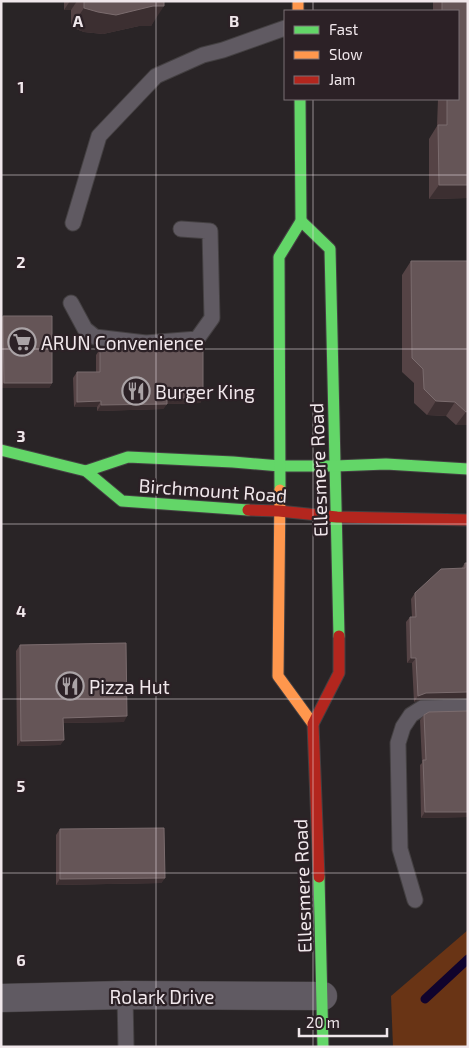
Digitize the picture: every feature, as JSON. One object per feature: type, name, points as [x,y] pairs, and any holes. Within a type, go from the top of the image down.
[{"type":"main road","points":[[300,100],[301,221]]},
{"type":"main road","name":"Ellesmere Road","points":[[313,724],[278,676],[279,257],[301,221],[330,249],[339,673],[313,724],[321,913],[323,1047]]},
{"type":"main road","name":"Birchmount Road","points":[[1,450],[86,471],[122,501],[337,516],[468,520]]},
{"type":"main road","name":"Birchmount Road","points":[[86,471],[128,457],[280,466],[386,464],[468,469]]},
{"type":"street","name":"Rolark Drive","points":[[1,998],[125,995],[323,996]]},
{"type":"lane","points":[[73,223],[99,136],[156,76],[203,55],[284,28]]},
{"type":"lane","points":[[71,303],[86,329],[95,337],[146,343],[197,339],[212,318],[210,231],[181,229]]},
{"type":"lane","points":[[415,900],[400,849],[398,744],[402,727],[411,716],[422,708],[468,707]]},
{"type":"lane","points":[[125,995],[126,1047]]},
{"type":"shaded area","points":[[468,930],[468,1047],[393,1047],[391,996]]},
{"type":"building","points":[[84,1],[164,1],[164,6],[153,6],[116,15],[84,8]]},
{"type":"building","points":[[442,1],[468,1],[468,185],[439,185],[438,125],[447,125],[447,100],[459,100],[459,10],[442,10]]},
{"type":"building","points":[[411,261],[468,261],[468,411],[466,412],[455,402],[436,401],[424,389],[423,369],[412,358]]},
{"type":"building","points":[[3,316],[52,316],[52,383],[4,383]]},
{"type":"building","name":"Burger King","points":[[203,347],[203,398],[167,398],[167,404],[101,405],[101,401],[77,402],[77,372],[100,372],[100,349]]},
{"type":"building","points":[[465,563],[468,563],[468,692],[426,693],[418,696],[416,658],[411,658],[410,617],[416,617],[415,593],[441,569],[465,568]]},
{"type":"building","name":"Pizza Hut","points":[[126,643],[127,716],[63,718],[64,740],[21,741],[20,645]]},
{"type":"building","points":[[468,711],[468,812],[425,812],[423,760],[426,760],[424,715],[429,712]]},
{"type":"building","points":[[164,828],[165,878],[60,879],[60,829]]},
{"type":"waterway","points":[[425,999],[468,959]]},
{"type":"traffic: fast","points":[[280,490],[279,257],[301,221],[300,100]]},
{"type":"traffic: fast","points":[[301,221],[330,249],[339,636]]},
{"type":"traffic: fast","points":[[1,450],[86,471],[122,501],[248,510]]},
{"type":"traffic: fast","points":[[86,471],[128,457],[280,466],[386,464],[468,469]]},
{"type":"traffic: fast","points":[[319,877],[323,1047]]},
{"type":"traffic: slow","points":[[298,1],[298,10]]},
{"type":"traffic: slow","points":[[280,490],[278,676],[313,724]]},
{"type":"traffic: jam","points":[[248,510],[337,517],[468,520]]},
{"type":"traffic: jam","points":[[319,877],[313,724],[339,673],[339,636]]},
{"type":"place","name":"ARUN Convenience","points":[[22,342]]},
{"type":"place","name":"Burger King","points":[[136,391]]},
{"type":"place","name":"Pizza Hut","points":[[70,686]]}]
